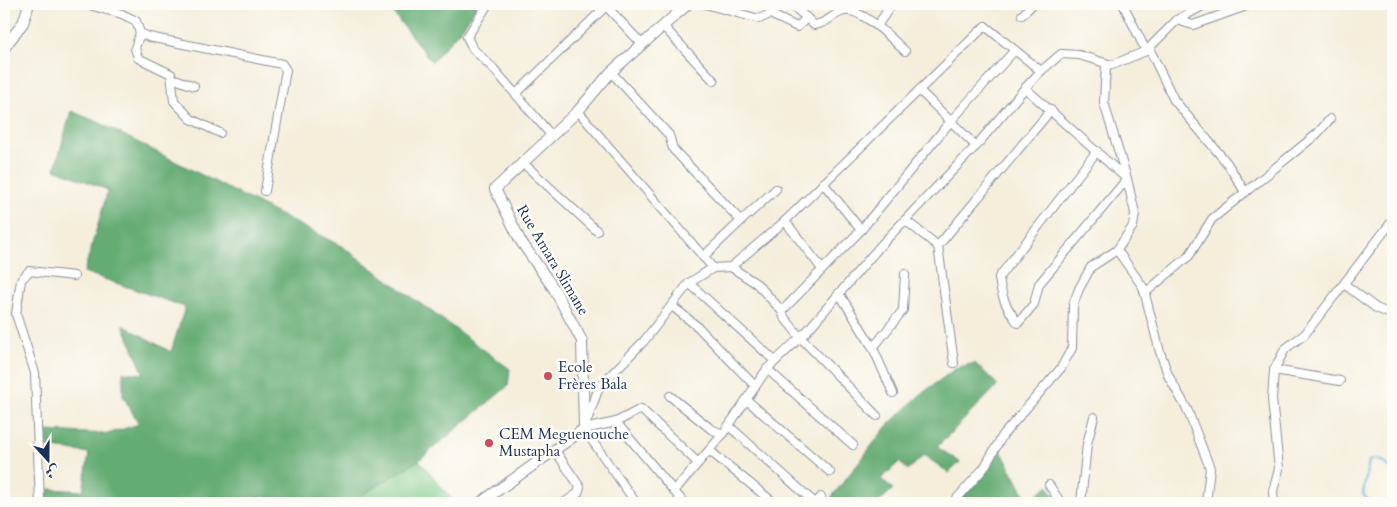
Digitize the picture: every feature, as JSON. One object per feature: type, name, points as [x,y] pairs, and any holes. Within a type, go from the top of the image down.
[{"type":"street","points":[[4,48],[23,23],[28,4]]},
{"type":"street","points":[[85,4],[122,14],[136,21],[140,32],[135,48],[138,58],[165,69],[171,74],[174,101],[178,107],[191,119],[220,133]]},
{"type":"street","points":[[488,4],[467,37],[473,49],[493,68],[551,135]]},
{"type":"street","points":[[705,4],[759,19],[770,14],[797,27],[806,18]]},
{"type":"street","points":[[790,4],[814,25],[825,24],[842,11],[856,7],[905,51]]},
{"type":"street","points":[[877,26],[892,4]]},
{"type":"street","points":[[1022,15],[1033,4]]},
{"type":"street","points":[[1123,4],[1174,100],[1227,164],[1245,192]]},
{"type":"street","points":[[674,490],[697,462],[710,451],[748,401],[755,386],[767,369],[800,337],[905,220],[976,146],[1041,71],[1061,54],[1079,55],[1106,65],[1112,65],[1147,49],[1177,20],[1206,4]]},
{"type":"street","points":[[1177,20],[1193,25],[1252,4]]},
{"type":"street","points":[[516,94],[605,5],[642,44]]},
{"type":"street","name":"Rue Amara Slimane","points":[[584,429],[582,342],[554,289],[520,240],[494,189],[578,111],[611,72],[664,27],[683,6]]},
{"type":"street","points":[[730,268],[785,220],[985,26],[1041,71]]},
{"type":"street","points":[[664,27],[714,81]]},
{"type":"street","points":[[140,32],[150,38],[282,64],[286,70],[265,191]]},
{"type":"street","points":[[782,311],[860,230],[950,122],[1014,51]]},
{"type":"street","points":[[953,503],[984,468],[1003,435],[1061,368],[1072,348],[1072,305],[1079,289],[1091,267],[1117,250],[1133,226],[1135,213],[1127,179],[1104,103],[1106,65]]},
{"type":"street","points":[[611,72],[669,135],[673,149],[741,220]]},
{"type":"street","points":[[172,78],[194,86]]},
{"type":"street","points":[[1025,88],[1097,150],[1127,179]]},
{"type":"street","points":[[919,90],[976,146]]},
{"type":"street","points":[[938,246],[1051,110]]},
{"type":"street","points":[[578,111],[714,268]]},
{"type":"street","points":[[1145,292],[1189,256],[1212,219],[1317,134],[1330,119]]},
{"type":"street","points":[[1097,150],[999,277],[1001,293],[1007,308],[1018,323],[1034,304],[1039,284],[1127,179]]},
{"type":"street","points":[[522,162],[597,231]]},
{"type":"street","points":[[823,183],[860,230]]},
{"type":"street","points":[[703,257],[776,189]]},
{"type":"street","points":[[785,220],[822,269]]},
{"type":"street","points":[[905,220],[938,246],[954,363]]},
{"type":"street","points":[[1274,503],[1273,492],[1279,469],[1272,399],[1274,370],[1285,349],[1304,334],[1393,220]]},
{"type":"street","points":[[1117,250],[1124,256],[1145,292],[1145,301],[1169,377],[1187,409],[1210,468],[1206,503]]},
{"type":"street","points":[[584,429],[599,387],[644,341],[689,283],[714,268],[730,268],[758,284],[782,311],[784,318],[800,337],[877,416]]},
{"type":"street","points":[[40,503],[36,373],[16,314],[18,297],[21,280],[29,271],[74,276]]},
{"type":"street","points":[[873,348],[903,310],[905,274]]},
{"type":"street","points":[[689,283],[775,361]]},
{"type":"street","points":[[1344,284],[1376,308],[1393,315]]},
{"type":"street","points":[[839,293],[873,348],[893,393]]},
{"type":"street","points":[[672,306],[698,327],[755,386]]},
{"type":"street","points":[[767,369],[853,445]]},
{"type":"street","points":[[1274,370],[1340,380]]},
{"type":"street","points":[[670,396],[711,429],[723,434]]},
{"type":"street","points":[[748,401],[830,472]]},
{"type":"street","points":[[480,503],[584,429],[616,422],[641,409],[697,462]]},
{"type":"street","points":[[1081,503],[1087,444],[1094,417]]},
{"type":"street","points":[[616,422],[684,503]]},
{"type":"street","points":[[729,426],[817,501]]},
{"type":"street","points":[[584,429],[636,503]]},
{"type":"street","points":[[554,449],[580,487],[578,493],[564,503]]},
{"type":"street","points":[[710,451],[774,503]]},
{"type":"street","points":[[1049,484],[1061,503]]},
{"type":"green space","points":[[386,4],[478,4],[465,24],[432,62]]},
{"type":"green space","points":[[71,111],[98,122],[343,247],[510,369],[508,386],[419,460],[349,503],[305,503],[294,498],[251,497],[240,503],[47,503],[48,489],[83,491],[89,453],[46,447],[47,431],[107,434],[139,424],[123,396],[123,372],[144,374],[123,325],[171,352],[185,307],[84,272],[108,190],[55,169]]},
{"type":"green space","points":[[975,363],[998,385],[937,447],[960,462],[949,473],[924,455],[908,470],[899,462],[881,479],[893,489],[878,503],[827,503],[887,426],[920,395],[956,368]]},
{"type":"green space","points":[[998,445],[1028,501],[1048,486],[1059,503],[955,503]]},
{"type":"green space","points":[[419,460],[455,503],[349,503]]},
{"type":"waterway","points":[[1370,503],[1363,494],[1369,461],[1379,460],[1393,471]]},
{"type":"place","name":"Ecole Frères Bala","points":[[548,376]]},
{"type":"place","name":"CEM Meguenouche Mustapha","points":[[489,443]]}]
